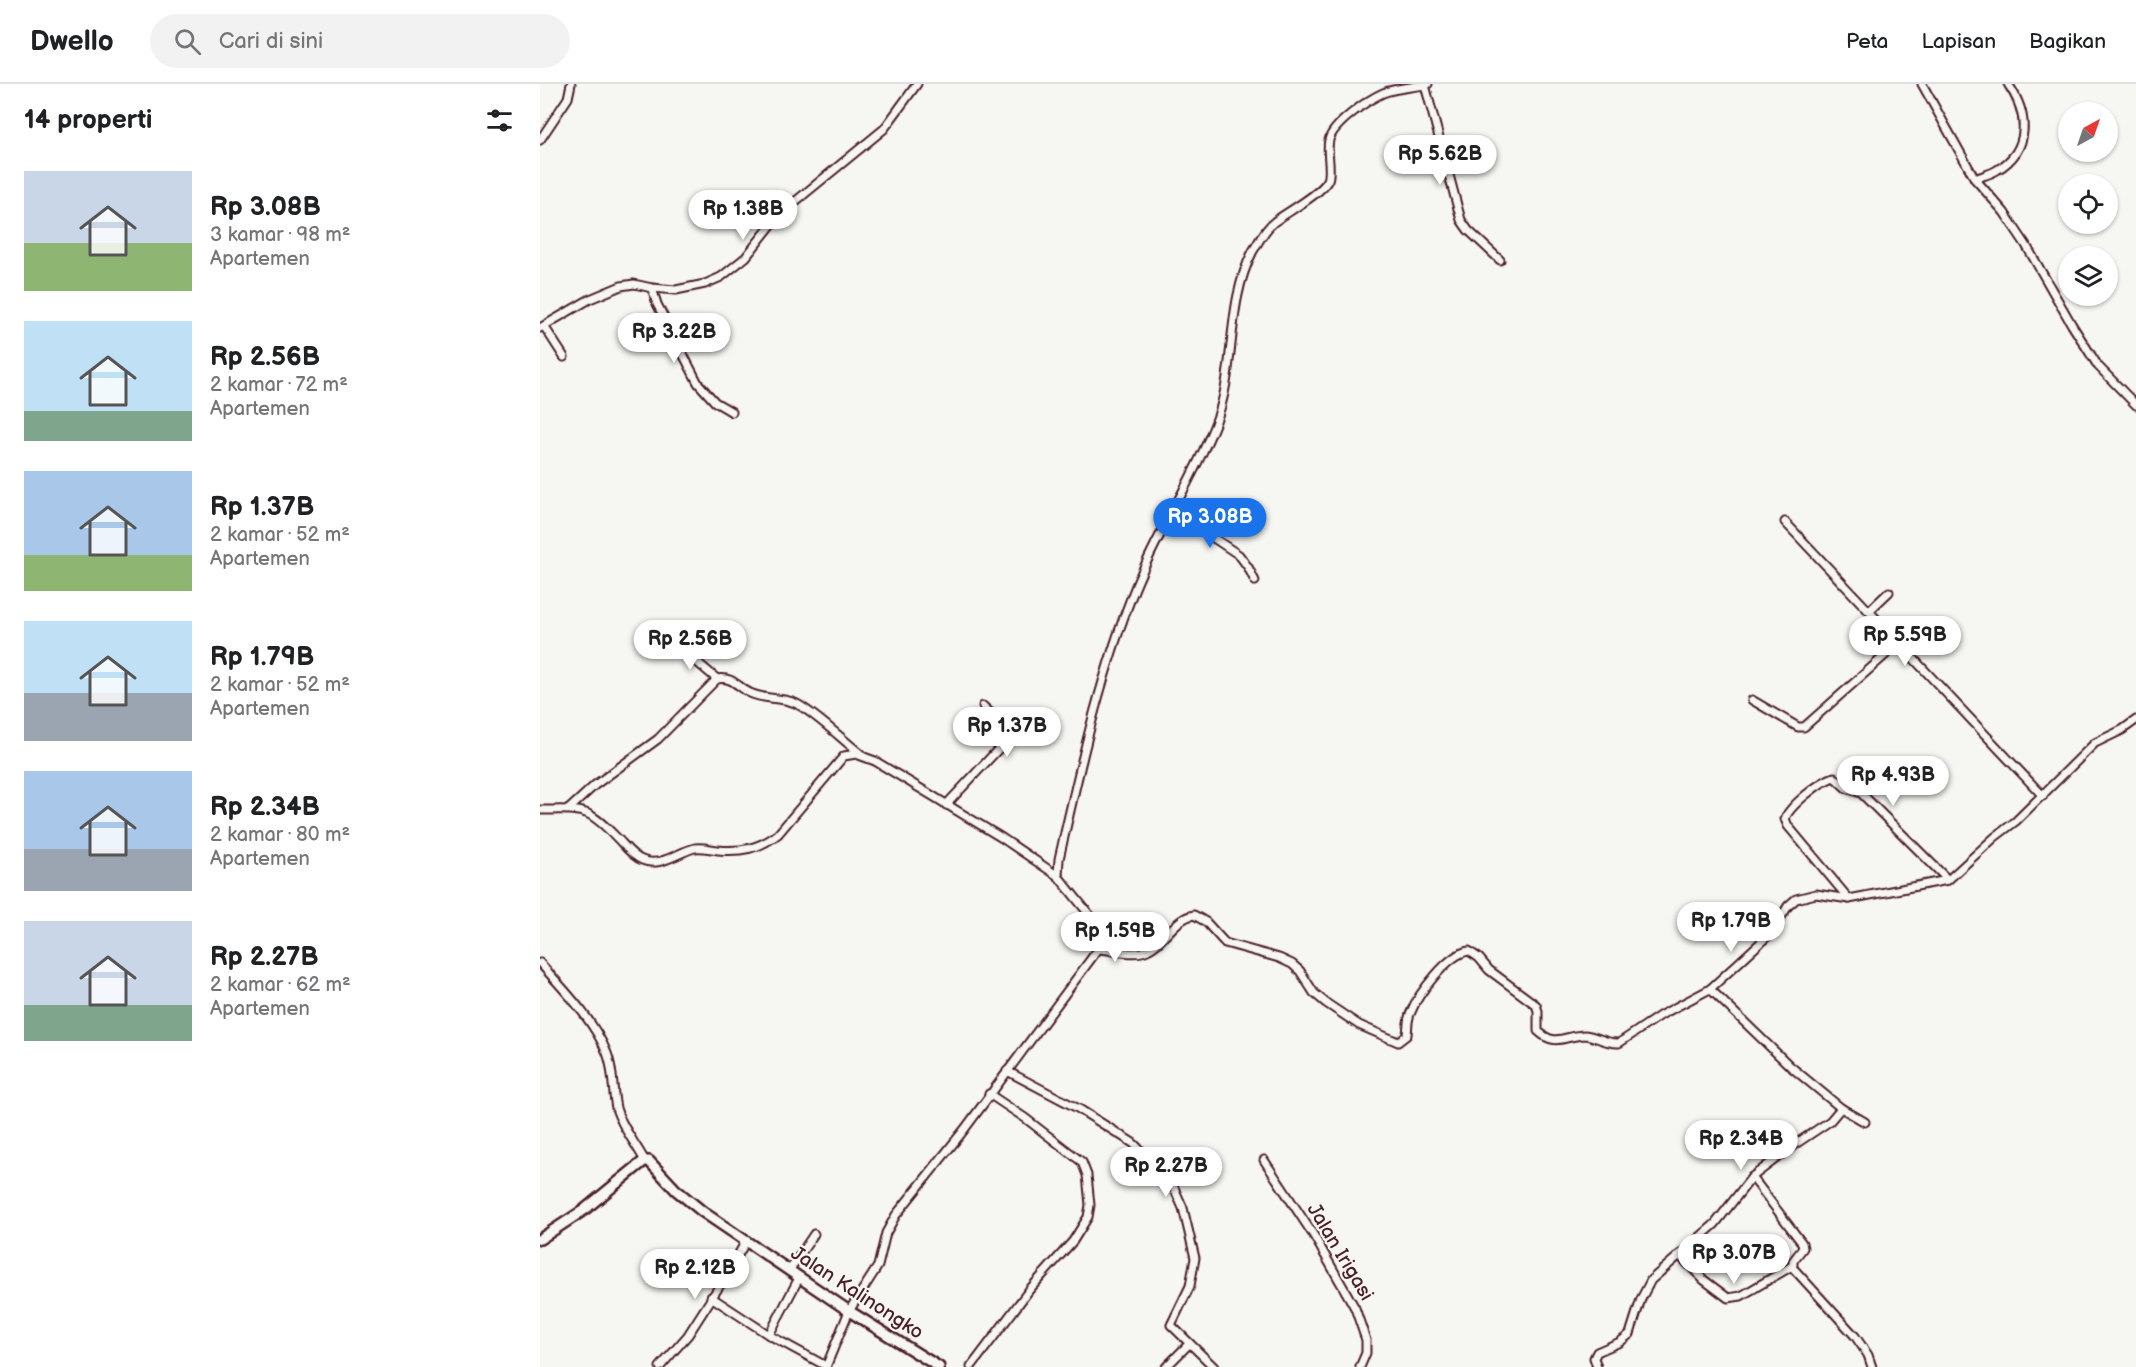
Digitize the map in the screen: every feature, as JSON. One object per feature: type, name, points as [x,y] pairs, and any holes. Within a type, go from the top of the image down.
[{"type":"street","points":[[540,140],[568,98],[571,84]]},
{"type":"street","points":[[564,357],[542,327],[590,299],[621,286],[634,284],[652,288],[685,289],[714,280],[732,269],[747,257],[780,214],[884,129],[917,84]]},
{"type":"street","points":[[1058,876],[1061,849],[1099,691],[1136,586],[1219,413],[1242,277],[1259,241],[1275,221],[1309,198],[1327,182],[1329,142],[1337,127],[1369,100],[1383,93],[1426,84],[1461,220],[1468,230],[1500,260]]},
{"type":"street","points":[[1922,84],[1975,179],[2004,212],[2026,245],[2098,366],[2136,405]]},
{"type":"street","points":[[1975,179],[1997,171],[2016,154],[2022,143],[2022,113],[2008,84]]},
{"type":"street","points":[[652,288],[657,304],[698,383],[715,402],[732,412]]},
{"type":"street","points":[[1173,511],[1239,555],[1255,581]]},
{"type":"street","points":[[1785,522],[2043,796]]},
{"type":"street","points":[[1869,611],[1889,592]]},
{"type":"street","points":[[1752,700],[1798,728],[1804,728],[1899,643]]},
{"type":"street","points":[[678,646],[717,680]]},
{"type":"street","points":[[569,809],[596,784],[658,739],[717,680],[728,678],[750,693],[764,698],[795,703],[862,755],[1002,838],[1058,876],[1094,919],[1103,934],[1104,938],[1099,949],[964,1130],[896,1215],[886,1233],[876,1271],[849,1311],[826,1366],[769,1335],[711,1297]]},
{"type":"street","points":[[946,805],[1008,737],[1001,723],[983,706]]},
{"type":"street","points":[[1099,949],[1141,952],[1161,940],[1186,916],[1194,915],[1206,922],[1225,943],[1279,958],[1292,964],[1300,970],[1314,993],[1326,1003],[1359,1025],[1398,1042],[1407,1035],[1410,1013],[1420,994],[1457,955],[1467,951],[1472,952],[1493,973],[1536,1005],[1538,1031],[1552,1040],[1586,1035],[1618,1043],[1710,988],[1772,932],[1788,906],[1796,899],[1816,894],[1849,899],[1948,880],[2043,796],[2095,743],[2122,730],[2136,720]]},
{"type":"street","points":[[540,810],[569,809],[593,815],[633,854],[648,862],[659,862],[699,848],[746,850],[765,843],[785,828],[844,756],[862,755]]},
{"type":"street","points":[[1849,899],[1788,826],[1785,819],[1791,808],[1834,777],[1846,788],[1861,793],[1948,880]]},
{"type":"street","points":[[540,963],[565,990],[603,1045],[612,1071],[617,1109],[645,1161],[584,1210],[540,1239]]},
{"type":"street","points":[[1710,988],[1790,1066],[1841,1108],[1866,1122]]},
{"type":"street","points":[[1006,1071],[1079,1109],[1134,1143],[1170,1179],[1183,1208],[1195,1251],[1190,1287],[1171,1323],[1173,1329],[1214,1367]]},
{"type":"street","points":[[971,1367],[1030,1289],[1073,1241],[1088,1218],[1090,1205],[1087,1175],[1082,1162],[1025,1118],[989,1094]]},
{"type":"street","points":[[1597,1367],[1595,1354],[1620,1342],[1630,1334],[1641,1299],[1647,1286],[1656,1275],[1715,1224],[1752,1177],[1830,1121],[1841,1108]]},
{"type":"street","name":"Jalan Irigasi","points":[[1264,1160],[1314,1236],[1355,1308],[1366,1340],[1366,1353],[1360,1367]]},
{"type":"street","name":"Jalan Kalinongko","points":[[645,1161],[653,1164],[675,1190],[694,1206],[849,1311],[939,1367]]},
{"type":"street","points":[[1679,1255],[1704,1280],[1728,1298],[1741,1296],[1792,1266],[1795,1257],[1803,1248],[1802,1243],[1752,1177]]},
{"type":"street","points":[[789,1271],[814,1234]]},
{"type":"street","points":[[660,1367],[688,1335],[746,1241]]},
{"type":"street","points":[[1792,1266],[1855,1336],[1868,1355],[1872,1367]]},
{"type":"street","points":[[769,1335],[800,1278]]},
{"type":"street","points":[[1166,1367],[1189,1344]]}]
